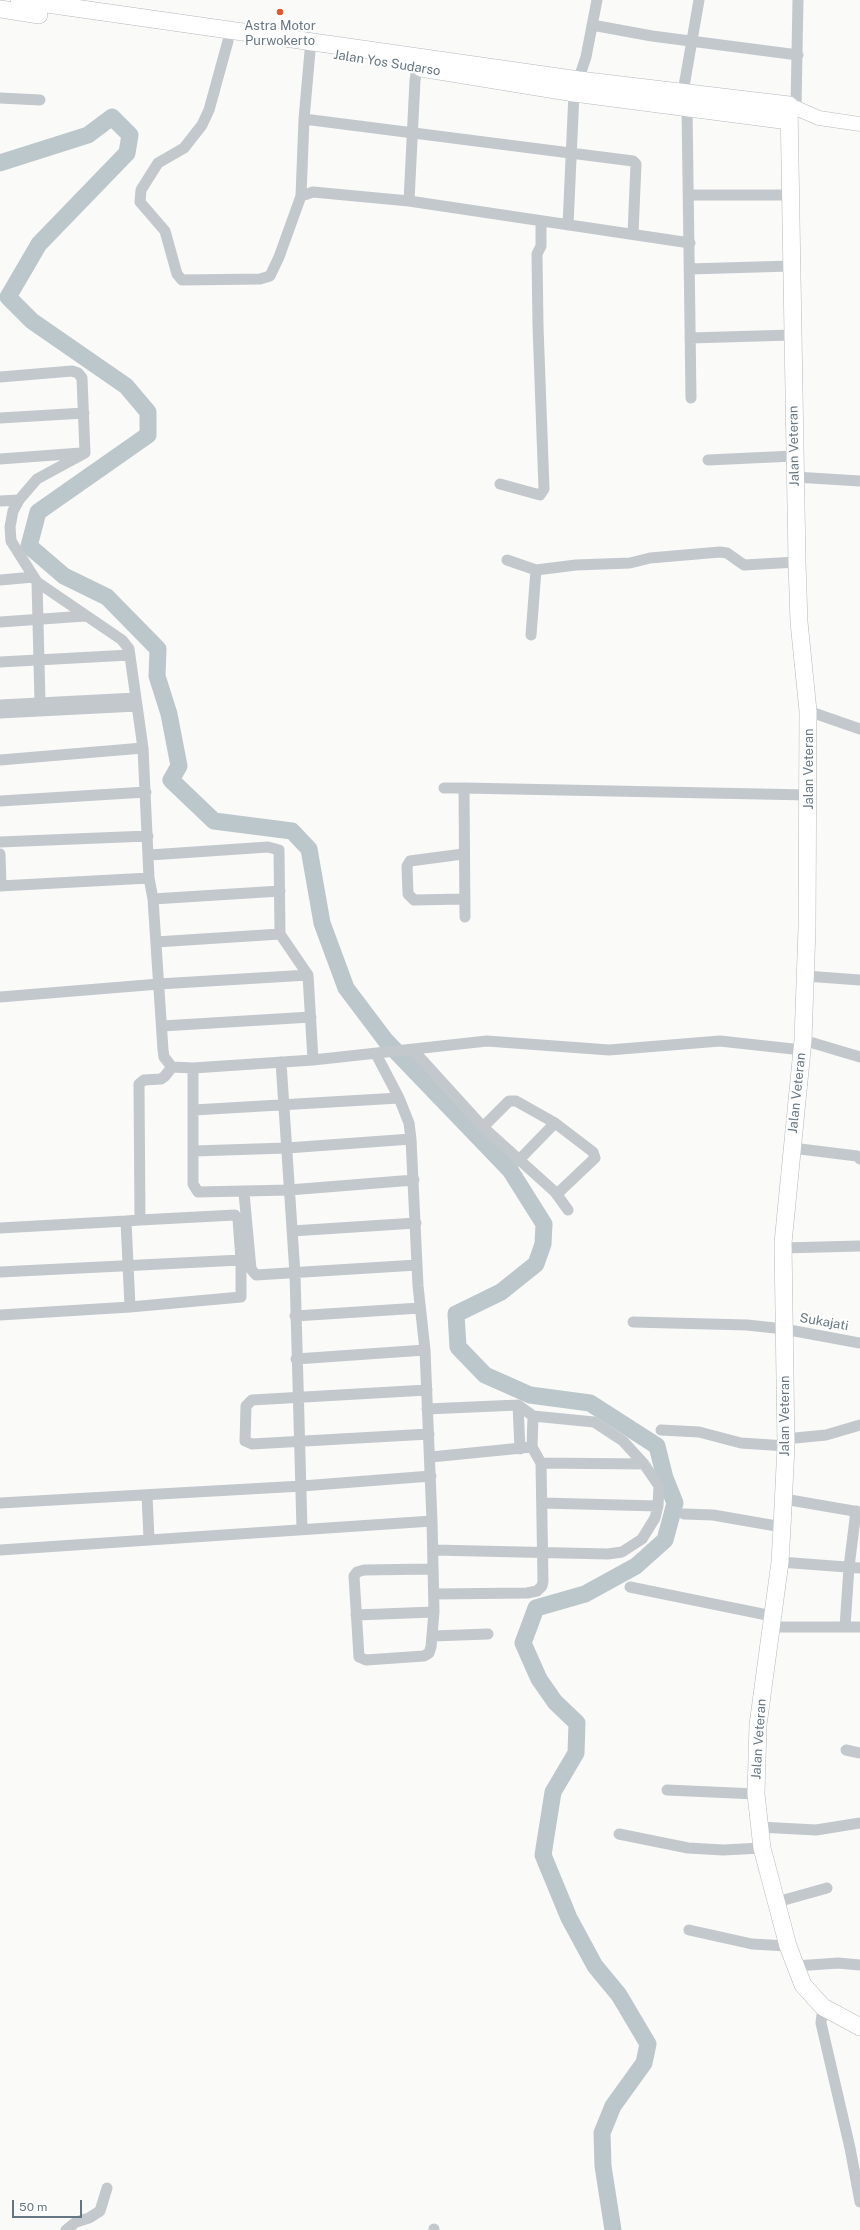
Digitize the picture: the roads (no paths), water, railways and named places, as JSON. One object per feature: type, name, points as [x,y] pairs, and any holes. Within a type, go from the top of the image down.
[{"type":"highway","name":"Jalan Yos Sudarso","points":[[25,0],[48,2],[577,86]]},
{"type":"highway","name":"Jalan Yos Sudarso","points":[[0,9],[417,68],[791,111]]},
{"type":"highway","name":"Jalan Veteran","points":[[791,111],[790,195],[794,456],[799,622],[808,711],[809,795],[802,1045],[783,1248],[785,1443],[784,1500],[780,1562],[758,1725],[756,1794],[762,1848],[788,1946],[807,1991],[823,2007],[860,2027]]},
{"type":"main road","points":[[791,111],[819,118],[860,124]]},
{"type":"street","points":[[568,225],[570,152],[577,86],[586,57],[597,0]]},
{"type":"street","points":[[691,398],[688,269],[690,243],[685,100],[691,41],[699,0]]},
{"type":"street","points":[[791,111],[798,55],[798,0]]},
{"type":"street","points":[[592,25],[652,36],[798,55]]},
{"type":"street","points":[[228,41],[209,110],[202,125],[184,148],[158,162],[144,182],[140,196],[140,202],[164,231],[177,274],[182,280],[260,279],[270,276],[274,272],[301,196],[304,119],[310,52]]},
{"type":"street","points":[[409,201],[412,131],[417,68]]},
{"type":"street","points":[[0,98],[40,100]]},
{"type":"street","points":[[304,119],[412,131],[570,152],[636,163],[633,234]]},
{"type":"street","points":[[301,196],[313,192],[323,192],[409,201],[690,243]]},
{"type":"street","points":[[689,194],[790,195]]},
{"type":"street","points":[[500,484],[540,495],[544,489],[537,254],[541,246],[541,220]]},
{"type":"street","points":[[688,269],[791,266]]},
{"type":"street","points":[[690,338],[792,335]]},
{"type":"street","points":[[0,377],[72,371],[78,373],[82,378],[85,453]]},
{"type":"street","points":[[0,418],[84,413]]},
{"type":"street","points":[[0,459],[85,453]]},
{"type":"street","points":[[85,453],[37,479],[19,500],[13,511],[6,541],[35,580],[85,616],[122,640],[129,649],[143,748],[150,855],[149,878],[153,899],[164,1057],[172,1067],[193,1068],[313,1060],[411,1051],[488,1041],[609,1050],[720,1041],[802,1045],[860,1057]]},
{"type":"street","points":[[708,460],[794,456]]},
{"type":"street","points":[[795,477],[860,481]]},
{"type":"street","points":[[0,501],[19,500]]},
{"type":"street","points":[[507,560],[536,570],[576,565],[630,563],[650,558],[720,552],[727,553],[744,565],[797,562]]},
{"type":"street","points":[[531,635],[536,570]]},
{"type":"street","points":[[0,580],[35,580]]},
{"type":"street","points":[[35,580],[38,619],[40,702]]},
{"type":"street","points":[[0,622],[85,616]]},
{"type":"street","points":[[0,662],[130,655]]},
{"type":"street","points":[[0,705],[40,702],[136,702]]},
{"type":"street","points":[[0,713],[136,702]]},
{"type":"street","points":[[808,711],[860,729]]},
{"type":"street","points":[[0,760],[143,748]]},
{"type":"street","points":[[444,788],[809,795]]},
{"type":"street","points":[[464,788],[463,854],[465,917]]},
{"type":"street","points":[[0,801],[146,792]]},
{"type":"street","points":[[0,842],[148,836]]},
{"type":"street","points":[[150,855],[277,848],[280,858],[280,934],[308,975],[313,1060]]},
{"type":"street","points":[[0,854],[1,886],[149,878]]},
{"type":"street","points":[[463,854],[410,861],[407,866],[408,894],[414,900],[465,899]]},
{"type":"street","points":[[153,899],[280,891]]},
{"type":"street","points":[[156,942],[280,934]]},
{"type":"street","points":[[0,997],[159,984],[308,975]]},
{"type":"street","points":[[805,976],[860,980]]},
{"type":"street","points":[[162,1026],[311,1017]]},
{"type":"street","points":[[411,1051],[483,1127],[518,1161],[557,1194],[568,1210]]},
{"type":"street","points":[[379,1054],[409,1124],[411,1139],[417,1265],[425,1350],[431,1476],[434,1612],[433,1636],[429,1653],[424,1656],[366,1660],[359,1657],[354,1576],[357,1572],[364,1570],[433,1569]]},
{"type":"street","points":[[281,1062],[295,1274],[296,1359],[302,1486],[302,1530]]},
{"type":"street","points":[[140,1220],[139,1084],[144,1080],[161,1079],[172,1067]]},
{"type":"street","points":[[193,1068],[193,1184],[196,1191],[203,1193],[244,1193],[414,1180]]},
{"type":"street","points":[[194,1110],[284,1106],[399,1098]]},
{"type":"street","points":[[483,1127],[509,1101],[513,1101],[555,1123],[593,1152],[596,1157],[557,1194]]},
{"type":"street","points":[[518,1161],[555,1123]]},
{"type":"street","points":[[194,1151],[287,1148],[411,1139]]},
{"type":"street","points":[[792,1148],[859,1157]]},
{"type":"street","points":[[244,1193],[252,1273],[260,1276],[417,1265]]},
{"type":"street","points":[[0,1228],[235,1215],[238,1219],[242,1294],[238,1299],[0,1314]]},
{"type":"street","points":[[126,1221],[130,1307]]},
{"type":"street","points":[[292,1231],[416,1223]]},
{"type":"street","points":[[783,1248],[860,1246]]},
{"type":"street","points":[[0,1272],[128,1264],[241,1260]]},
{"type":"street","points":[[295,1316],[420,1308]]},
{"type":"street","name":"Sukajati","points":[[633,1322],[716,1323],[784,1329],[860,1343]]},
{"type":"street","points":[[296,1359],[425,1350]]},
{"type":"street","points":[[426,1390],[249,1401],[246,1406],[245,1441],[252,1444],[428,1434]]},
{"type":"street","points":[[427,1410],[518,1404],[533,1416],[594,1422],[623,1441],[644,1464],[659,1486],[656,1518],[642,1539],[622,1552],[608,1554],[433,1550]]},
{"type":"street","points":[[518,1404],[520,1449]]},
{"type":"street","points":[[434,1594],[537,1591],[543,1581],[541,1463],[532,1447],[533,1416]]},
{"type":"street","points":[[661,1430],[699,1432],[741,1444],[785,1443],[826,1435],[860,1425]]},
{"type":"street","points":[[430,1457],[532,1447]]},
{"type":"street","points":[[541,1463],[644,1464]]},
{"type":"street","points":[[0,1503],[302,1486],[431,1476]]},
{"type":"street","points":[[147,1495],[149,1539]]},
{"type":"street","points":[[784,1500],[858,1512],[854,1567],[845,1627]]},
{"type":"street","points":[[542,1504],[658,1506]]},
{"type":"street","points":[[684,1514],[713,1515],[782,1527]]},
{"type":"street","points":[[0,1550],[432,1521]]},
{"type":"street","points":[[780,1562],[854,1567]]},
{"type":"street","points":[[630,1587],[771,1621],[860,1627]]},
{"type":"street","points":[[356,1616],[434,1612]]},
{"type":"street","points":[[433,1636],[488,1634]]},
{"type":"street","points":[[846,1750],[860,1753]]},
{"type":"street","points":[[667,1790],[756,1794]]},
{"type":"street","points":[[759,1827],[816,1830],[860,1823]]},
{"type":"street","points":[[620,1834],[688,1848],[723,1850],[762,1848]]},
{"type":"street","points":[[777,1902],[827,1888]]},
{"type":"street","points":[[689,1930],[752,1944],[788,1946]]},
{"type":"street","points":[[796,1966],[838,1962],[860,1965]]},
{"type":"street","points":[[823,2007],[821,2023],[850,2148],[860,2202]]},
{"type":"street","points":[[66,2230],[76,2222],[89,2218],[100,2211],[107,2188]]},
{"type":"waterway","points":[[0,163],[88,135],[112,117],[130,135],[127,153],[39,244],[8,297],[32,321],[126,386],[148,412],[148,435],[38,512],[29,546],[64,576],[107,597],[158,649],[157,676],[169,714],[179,766],[171,780],[214,821],[292,831],[309,849],[322,923],[346,988],[386,1041],[510,1170],[544,1224],[543,1244],[536,1264],[501,1292],[456,1314],[458,1347],[485,1375],[530,1395],[590,1403],[657,1446],[665,1478],[675,1503],[665,1540],[636,1566],[585,1594],[536,1608],[523,1643],[539,1679],[555,1702],[577,1723],[576,1753],[553,1792],[543,1855],[569,1918],[595,1966],[619,1995],[648,2044],[644,2063],[613,2106],[602,2133],[603,2166],[613,2230]]},
{"type":"place","name":"Astra Motor Purwokerto","points":[[280,12]]}]
